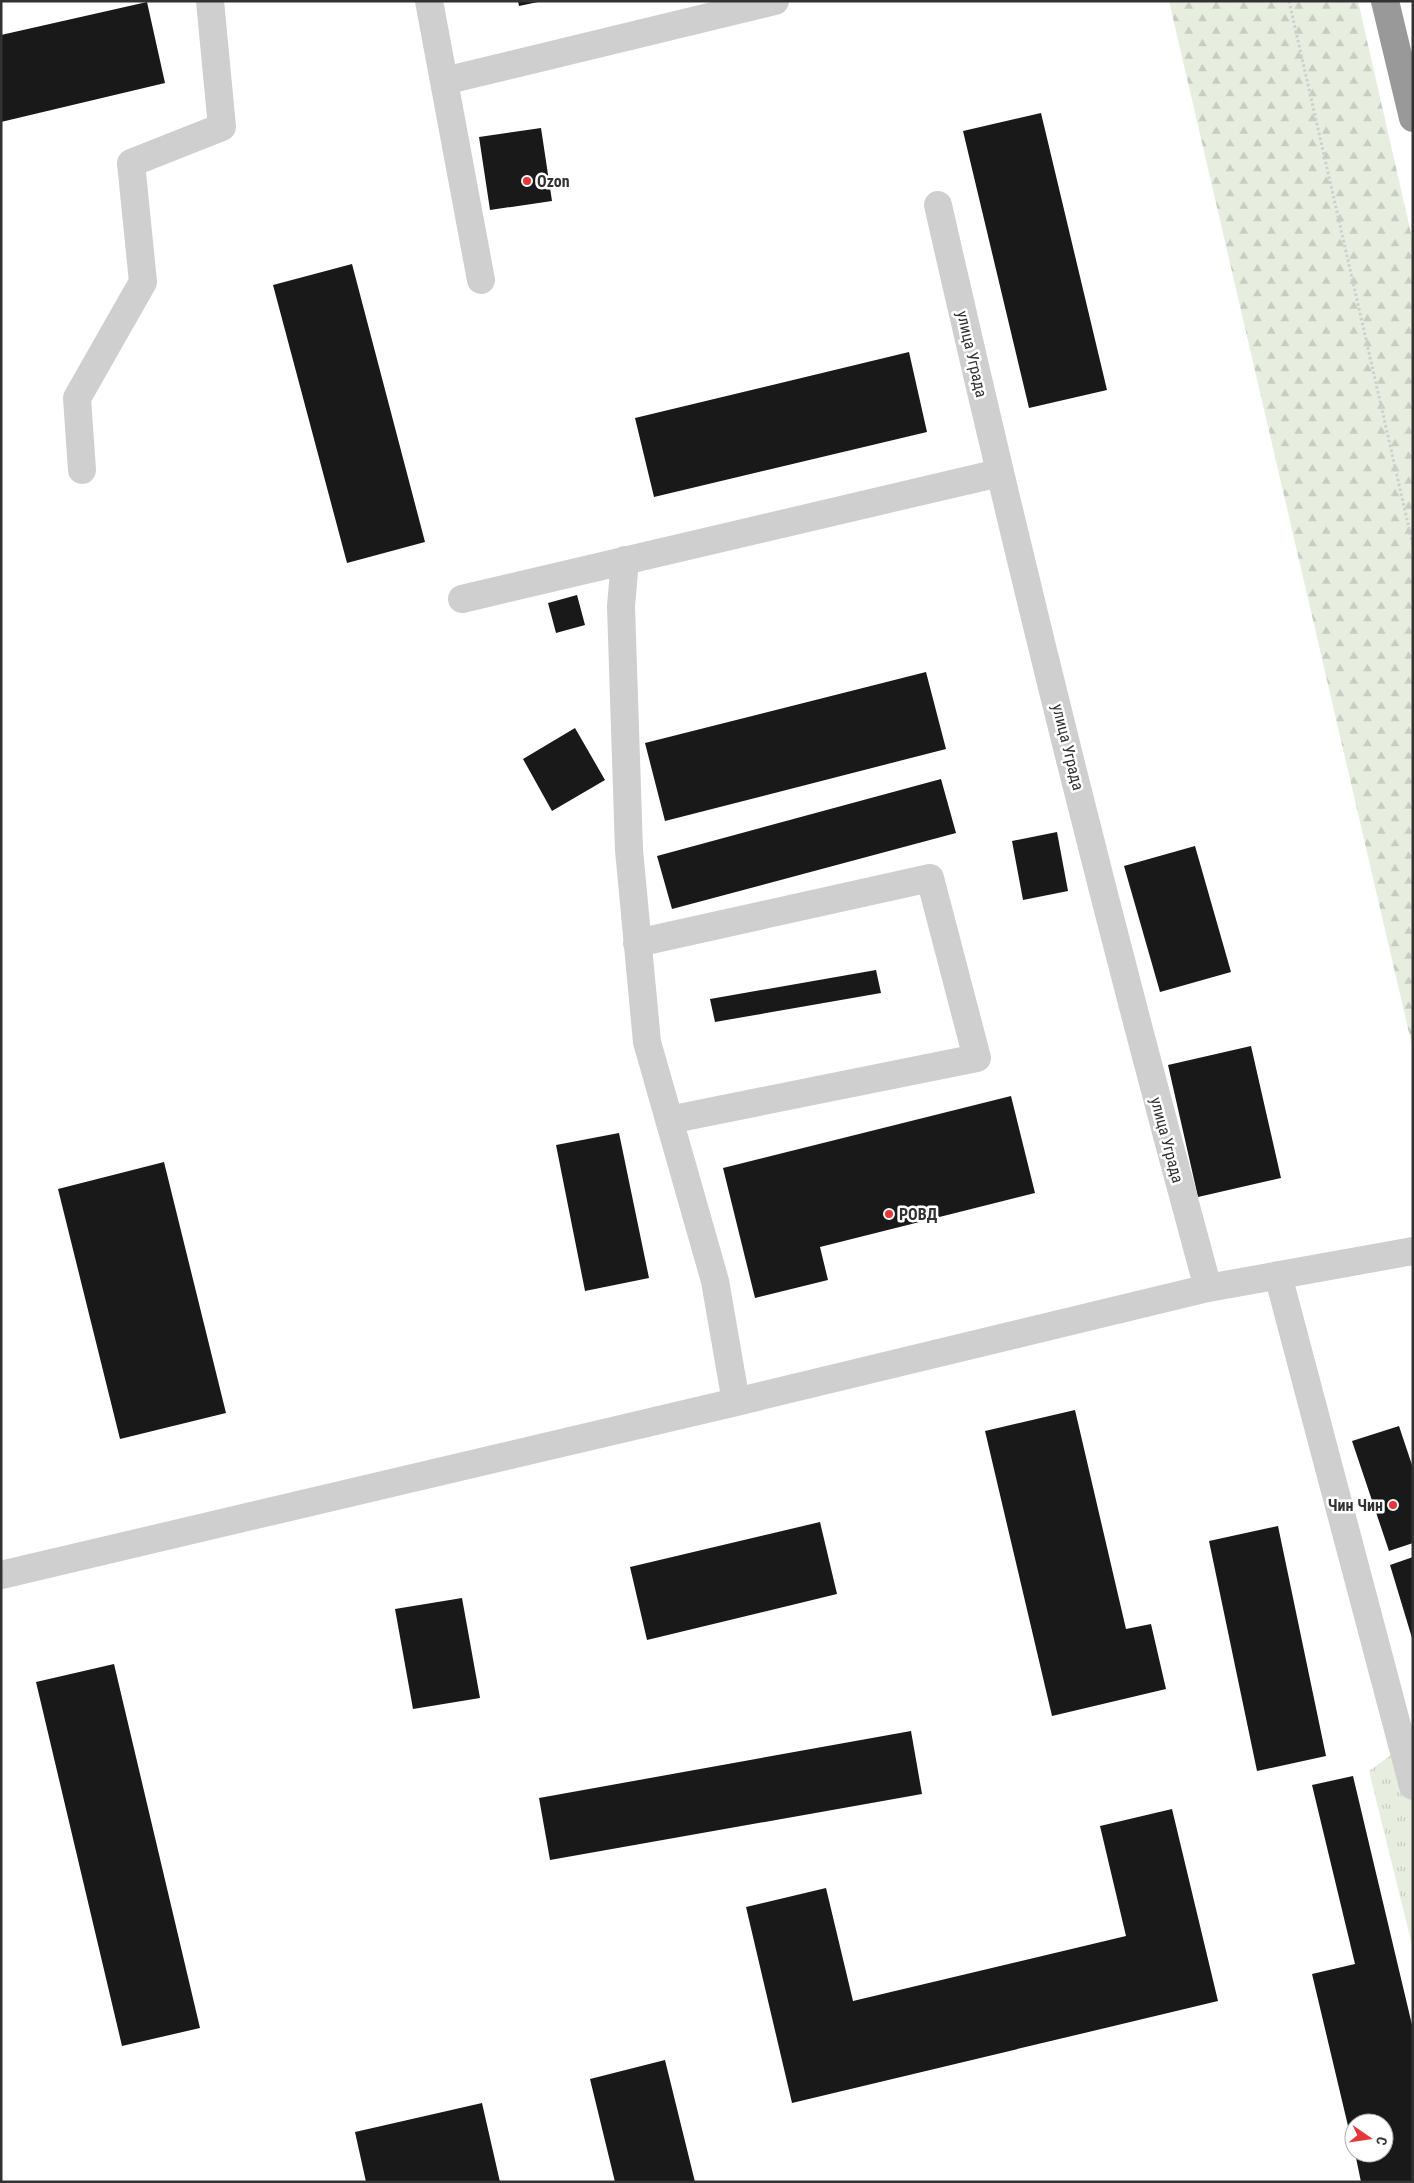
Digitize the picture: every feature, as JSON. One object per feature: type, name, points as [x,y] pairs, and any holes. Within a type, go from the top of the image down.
[{"type":"highway","points":[[1385,1],[1413,118]]},
{"type":"street","points":[[82,470],[77,398],[143,282],[131,163],[222,127],[210,1]]},
{"type":"street","points":[[429,1],[481,280]]},
{"type":"street","points":[[444,81],[775,1]]},
{"type":"street","name":"улица Уграда","points":[[938,204],[999,472],[1147,1064],[1208,1288]]},
{"type":"street","points":[[462,599],[999,472]]},
{"type":"street","points":[[625,560],[621,606],[629,850],[646,1042],[715,1281],[736,1402]]},
{"type":"street","points":[[637,943],[930,878],[977,1058],[669,1120]]},
{"type":"street","points":[[1,1575],[736,1402],[1208,1288],[1413,1251]]},
{"type":"street","points":[[1278,1275],[1413,1786]]},
{"type":"path","points":[[1289,1],[1413,546]]},
{"type":"green space","points":[[1169,1],[1358,1],[1413,242],[1413,1050]]},
{"type":"green space","points":[[1413,1739],[1413,1949],[1369,1771]]},
{"type":"building","points":[[518,1],[538,1],[538,2],[519,6]]},
{"type":"building","points":[[147,2],[165,83],[1,122],[1,35]]},
{"type":"building","points":[[1041,113],[1107,390],[1029,408],[963,131]]},
{"type":"building","points":[[541,128],[552,201],[490,210],[479,137]]},
{"type":"building","points":[[352,264],[425,542],[347,563],[273,285]]},
{"type":"building","points":[[909,352],[927,432],[654,497],[635,418]]},
{"type":"building","points":[[577,595],[585,625],[556,633],[548,603]]},
{"type":"building","points":[[926,672],[946,749],[665,821],[645,743]]},
{"type":"building","points":[[575,728],[605,780],[552,811],[523,759]]},
{"type":"building","points":[[941,779],[956,833],[672,909],[657,856]]},
{"type":"building","points":[[1057,832],[1068,891],[1023,900],[1012,841]]},
{"type":"building","points":[[1195,846],[1231,972],[1160,992],[1124,866]]},
{"type":"building","points":[[876,970],[881,993],[715,1022],[710,999]]},
{"type":"building","points":[[1251,1046],[1281,1178],[1198,1197],[1168,1065]]},
{"type":"building","points":[[1011,1096],[1035,1193],[820,1247],[828,1280],[755,1298],[723,1168]]},
{"type":"building","points":[[619,1133],[649,1278],[585,1291],[556,1145]]},
{"type":"building","points":[[164,1162],[226,1413],[120,1439],[58,1189]]},
{"type":"building","points":[[1075,1410],[1126,1629],[1151,1624],[1166,1689],[1052,1716],[985,1431]]},
{"type":"building","name":"Чин Чин","points":[[1399,1426],[1413,1468],[1413,1543],[1389,1551],[1352,1441]]},
{"type":"building","points":[[820,1522],[837,1594],[647,1640],[630,1567]]},
{"type":"building","points":[[1278,1526],[1326,1756],[1257,1771],[1209,1541]]},
{"type":"building","points":[[1413,1557],[1413,1638],[1412,1638],[1390,1565]]},
{"type":"building","points":[[462,1598],[480,1698],[413,1709],[395,1609]]},
{"type":"building","points":[[114,1664],[200,2028],[122,2046],[36,1682]]},
{"type":"building","points":[[911,1731],[922,1794],[550,1860],[539,1798]]},
{"type":"building","points":[[1353,1776],[1413,2029],[1413,2182],[1361,2182],[1357,2163],[1394,2163],[1394,2113],[1345,2113],[1312,1974],[1355,1964],[1312,1785]]},
{"type":"building","points":[[1172,1809],[1218,2001],[792,2103],[746,1907],[826,1888],[853,2001],[1126,1936],[1100,1826]]},
{"type":"building","points":[[665,2060],[695,2182],[615,2182],[590,2079]]},
{"type":"building","points":[[482,2103],[500,2182],[366,2182],[355,2132]]},
{"type":"place","name":"Ozon","points":[[527,181]]},
{"type":"place","name":"РОВД","points":[[889,1214]]},
{"type":"place","name":"Чин Чин","points":[[1393,1505]]}]
